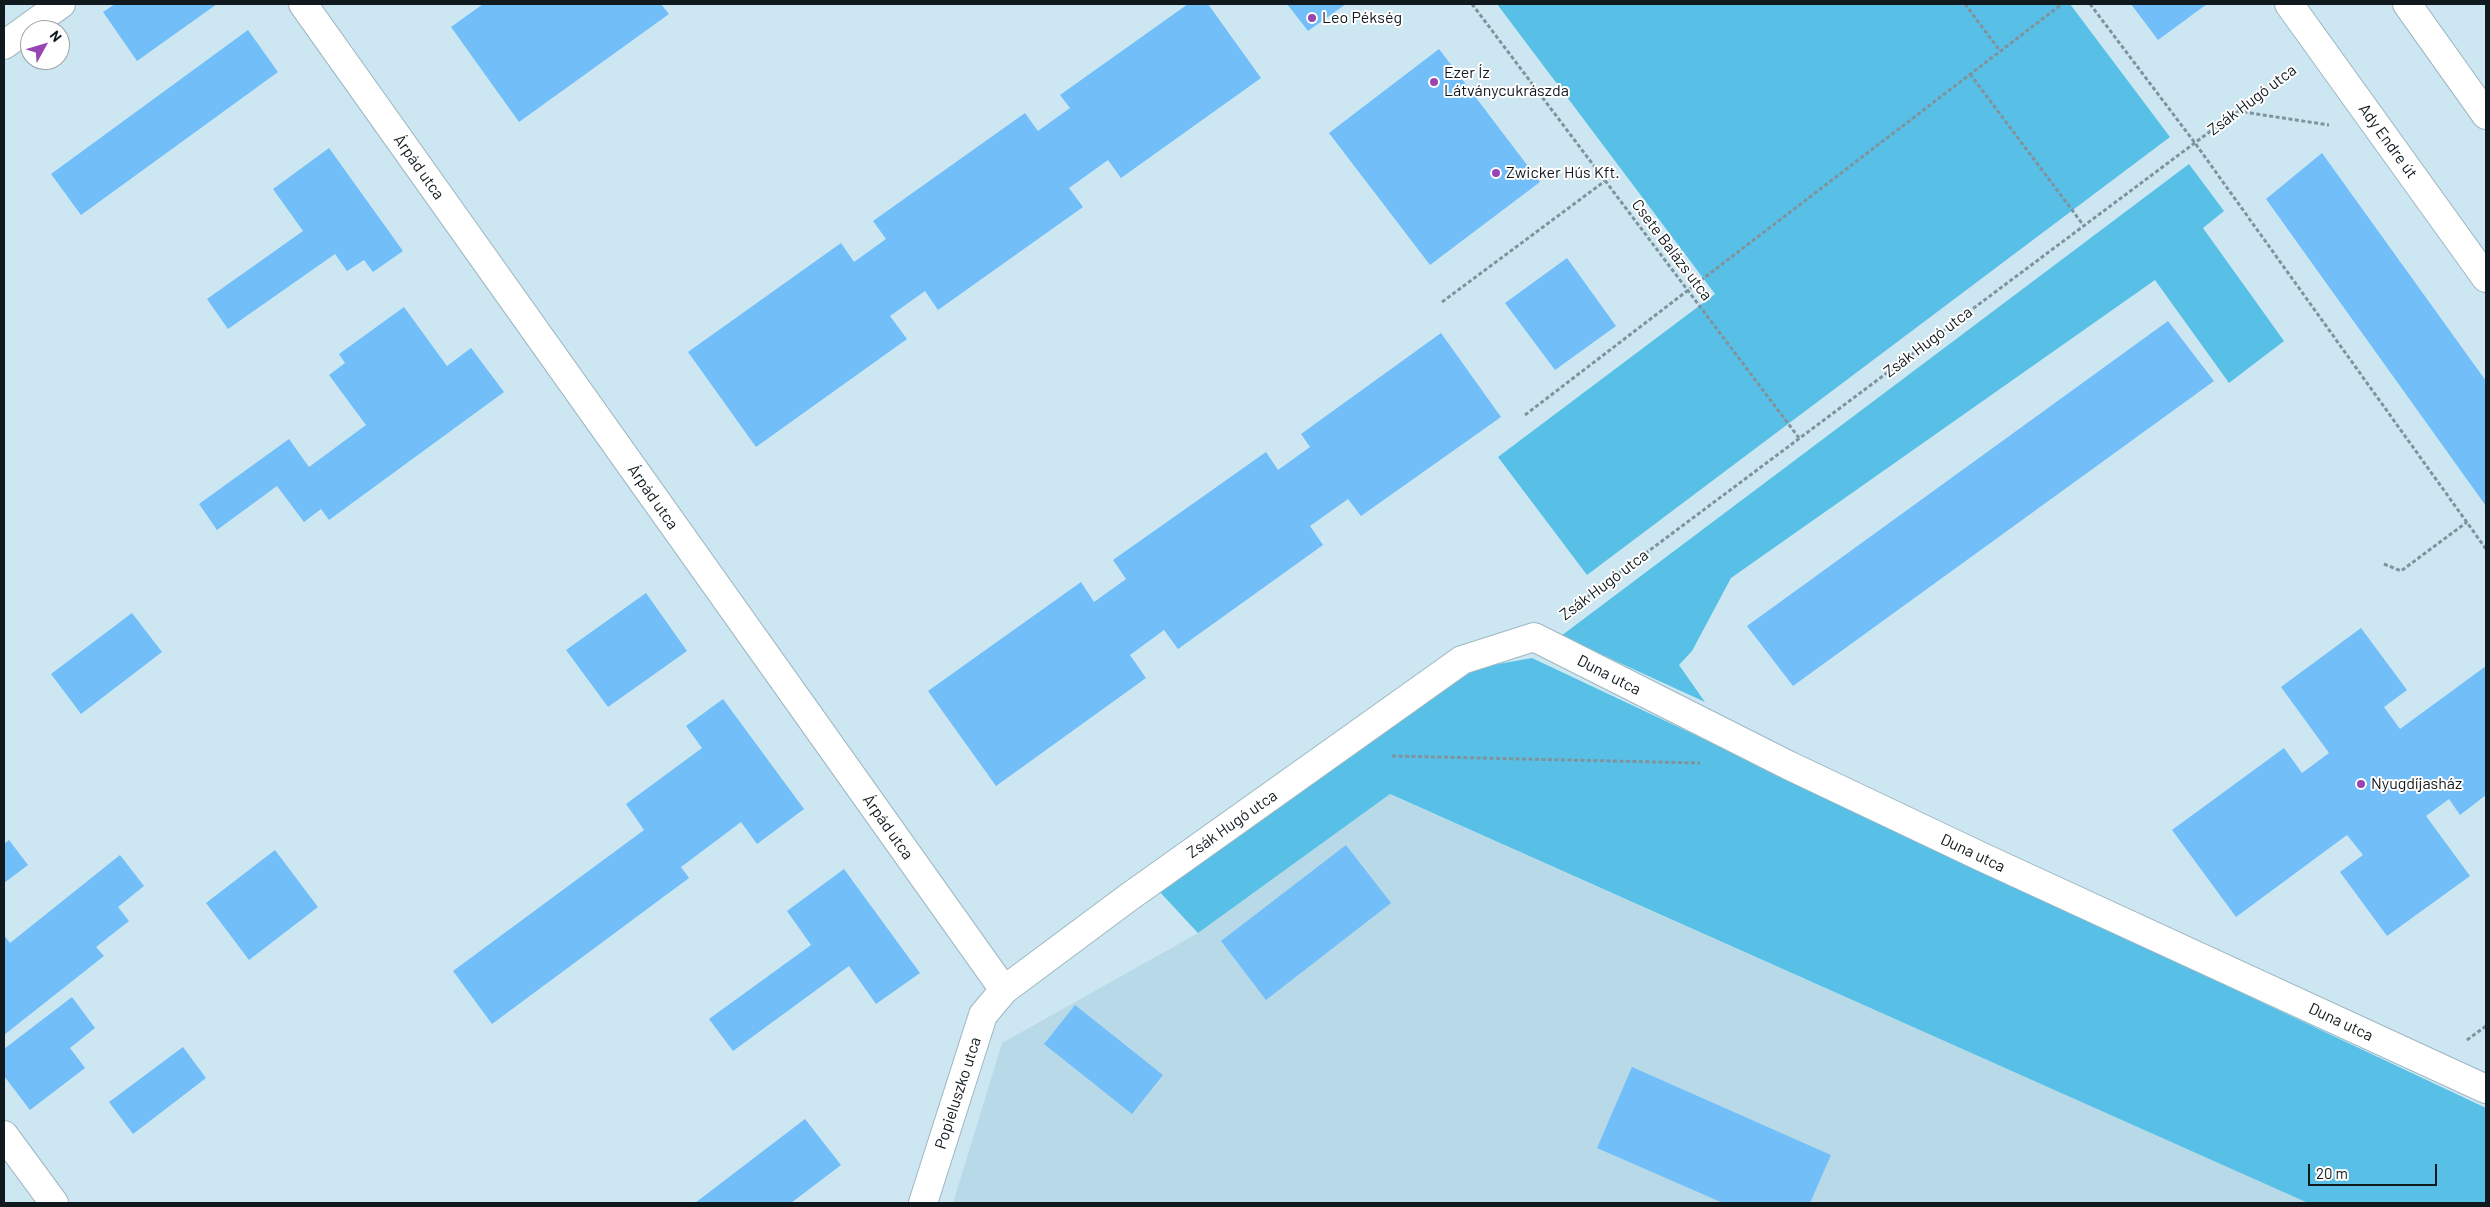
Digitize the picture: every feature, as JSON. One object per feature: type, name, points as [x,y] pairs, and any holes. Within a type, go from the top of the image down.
[{"type":"street","points":[[4,45],[61,4]]},
{"type":"street","name":"Árpád utca","points":[[303,4],[1004,990]]},
{"type":"street","name":"Ady Endre út","points":[[2289,4],[2486,278]]},
{"type":"street","points":[[2407,4],[2486,114]]},
{"type":"street","name":"Zsák Hugó utca","points":[[1004,990],[1129,897],[1462,660],[1534,637]]},
{"type":"street","name":"Duna utca","points":[[1534,637],[1788,765],[1991,861],[2486,1089]]},
{"type":"street","name":"Popieluszko utca","points":[[923,1203],[983,1015],[1004,990]]},
{"type":"street","points":[[4,1135],[54,1203]]},
{"type":"path","name":"Csete Balázs utca","points":[[1472,4],[1799,438]]},
{"type":"path","points":[[1965,4],[2000,51]]},
{"type":"path","points":[[1525,415],[2062,4]]},
{"type":"path","points":[[2090,4],[2195,143],[2486,549]]},
{"type":"path","name":"Zsák Hugó utca","points":[[1534,637],[2322,48]]},
{"type":"path","points":[[1970,74],[2084,226]]},
{"type":"path","points":[[2237,111],[2382,133]]},
{"type":"path","points":[[1442,302],[1605,181]]},
{"type":"path","points":[[2384,564],[2400,571],[2467,522]]},
{"type":"path","points":[[1388,756],[1708,764]]},
{"type":"shaded area","points":[[1497,4],[2070,4],[2170,137],[1587,575],[1498,457],[1715,294]]},
{"type":"shaded area","points":[[2189,164],[2224,211],[2203,228],[2284,341],[2229,383],[2155,280],[1731,578],[1692,651],[1679,665],[1705,702],[1561,636]]},
{"type":"shaded area","points":[[1532,658],[2486,1108],[2486,1203],[2308,1203],[1390,794],[1198,933],[1158,890],[1476,668]]},
{"type":"shaded area","points":[[1389,794],[2308,1203],[953,1203],[1002,1043],[1198,933]]},
{"type":"building","points":[[115,4],[217,4],[137,61],[103,12]]},
{"type":"building","points":[[483,4],[661,4],[669,14],[519,122],[451,27]]},
{"type":"building","points":[[1188,4],[1208,4],[1261,78],[1121,178],[1108,160],[1069,188],[1083,207],[938,310],[925,291],[890,316],[907,339],[756,447],[688,352],[841,243],[854,262],[886,239],[873,221],[1025,113],[1038,131],[1070,108],[1060,95]]},
{"type":"building","name":"Leo Pékség","points":[[1287,4],[1346,4],[1308,31]]},
{"type":"building","points":[[2131,4],[2207,4],[2158,40]]},
{"type":"building","points":[[248,30],[278,72],[81,215],[51,174]]},
{"type":"building","points":[[1439,49],[1540,182],[1430,265],[1329,133]]},
{"type":"building","points":[[329,148],[403,251],[373,272],[364,260],[347,271],[335,254],[228,329],[207,299],[303,231],[273,189]]},
{"type":"building","points":[[2322,153],[2486,381],[2486,506],[2266,199]]},
{"type":"building","points":[[1567,258],[1616,326],[1555,370],[1505,303]]},
{"type":"building","points":[[404,307],[447,366],[471,348],[504,392],[329,520],[321,509],[304,522],[277,486],[217,530],[199,504],[289,439],[309,467],[366,425],[329,375],[345,363],[339,354]]},
{"type":"building","points":[[2168,321],[2214,381],[1793,686],[1747,626]]},
{"type":"building","points":[[1441,333],[1501,417],[1361,516],[1348,499],[1310,526],[1323,545],[1178,649],[1164,630],[1130,655],[1146,678],[996,786],[928,691],[1081,582],[1094,602],[1126,579],[1113,560],[1266,452],[1278,470],[1310,447],[1301,434]]},
{"type":"building","points":[[646,593],[687,651],[608,707],[566,650]]},
{"type":"building","points":[[132,613],[162,652],[81,714],[51,674]]},
{"type":"building","name":"Nyugdíjasház","points":[[2361,628],[2407,690],[2384,707],[2400,729],[2486,666],[2486,795],[2460,815],[2449,799],[2426,816],[2470,876],[2387,936],[2340,872],[2363,855],[2347,835],[2236,917],[2172,830],[2284,748],[2302,773],[2329,753],[2281,687]]},
{"type":"building","points":[[723,699],[804,809],[757,844],[741,822],[681,867],[689,878],[492,1024],[453,971],[644,830],[626,804],[702,748],[686,726]]},
{"type":"building","points":[[9,840],[28,865],[4,883],[4,844]]},
{"type":"building","points":[[1346,845],[1391,903],[1266,1000],[1221,941]]},
{"type":"building","points":[[275,850],[318,907],[249,960],[206,903]]},
{"type":"building","points":[[120,855],[144,886],[118,907],[129,921],[96,947],[104,956],[4,1035],[4,935],[10,943]]},
{"type":"building","points":[[844,869],[920,973],[876,1004],[849,966],[733,1051],[709,1019],[811,945],[787,911]]},
{"type":"building","points":[[72,997],[95,1028],[70,1048],[85,1068],[30,1110],[4,1076],[4,1049]]},
{"type":"building","points":[[1075,1005],[1163,1075],[1132,1114],[1044,1044]]},
{"type":"building","points":[[183,1047],[206,1078],[133,1134],[109,1102]]},
{"type":"building","points":[[1632,1067],[1831,1155],[1810,1203],[1723,1203],[1597,1148]]},
{"type":"building","points":[[805,1119],[841,1165],[791,1203],[695,1203]]},
{"type":"place","name":"Leo Pékség","points":[[1312,18]]},
{"type":"place","name":"Ezer Íz Látványcukrászda","points":[[1434,82]]},
{"type":"place","name":"Zwicker Hús Kft.","points":[[1496,173]]},
{"type":"place","name":"Nyugdíjasház","points":[[2361,784]]}]
